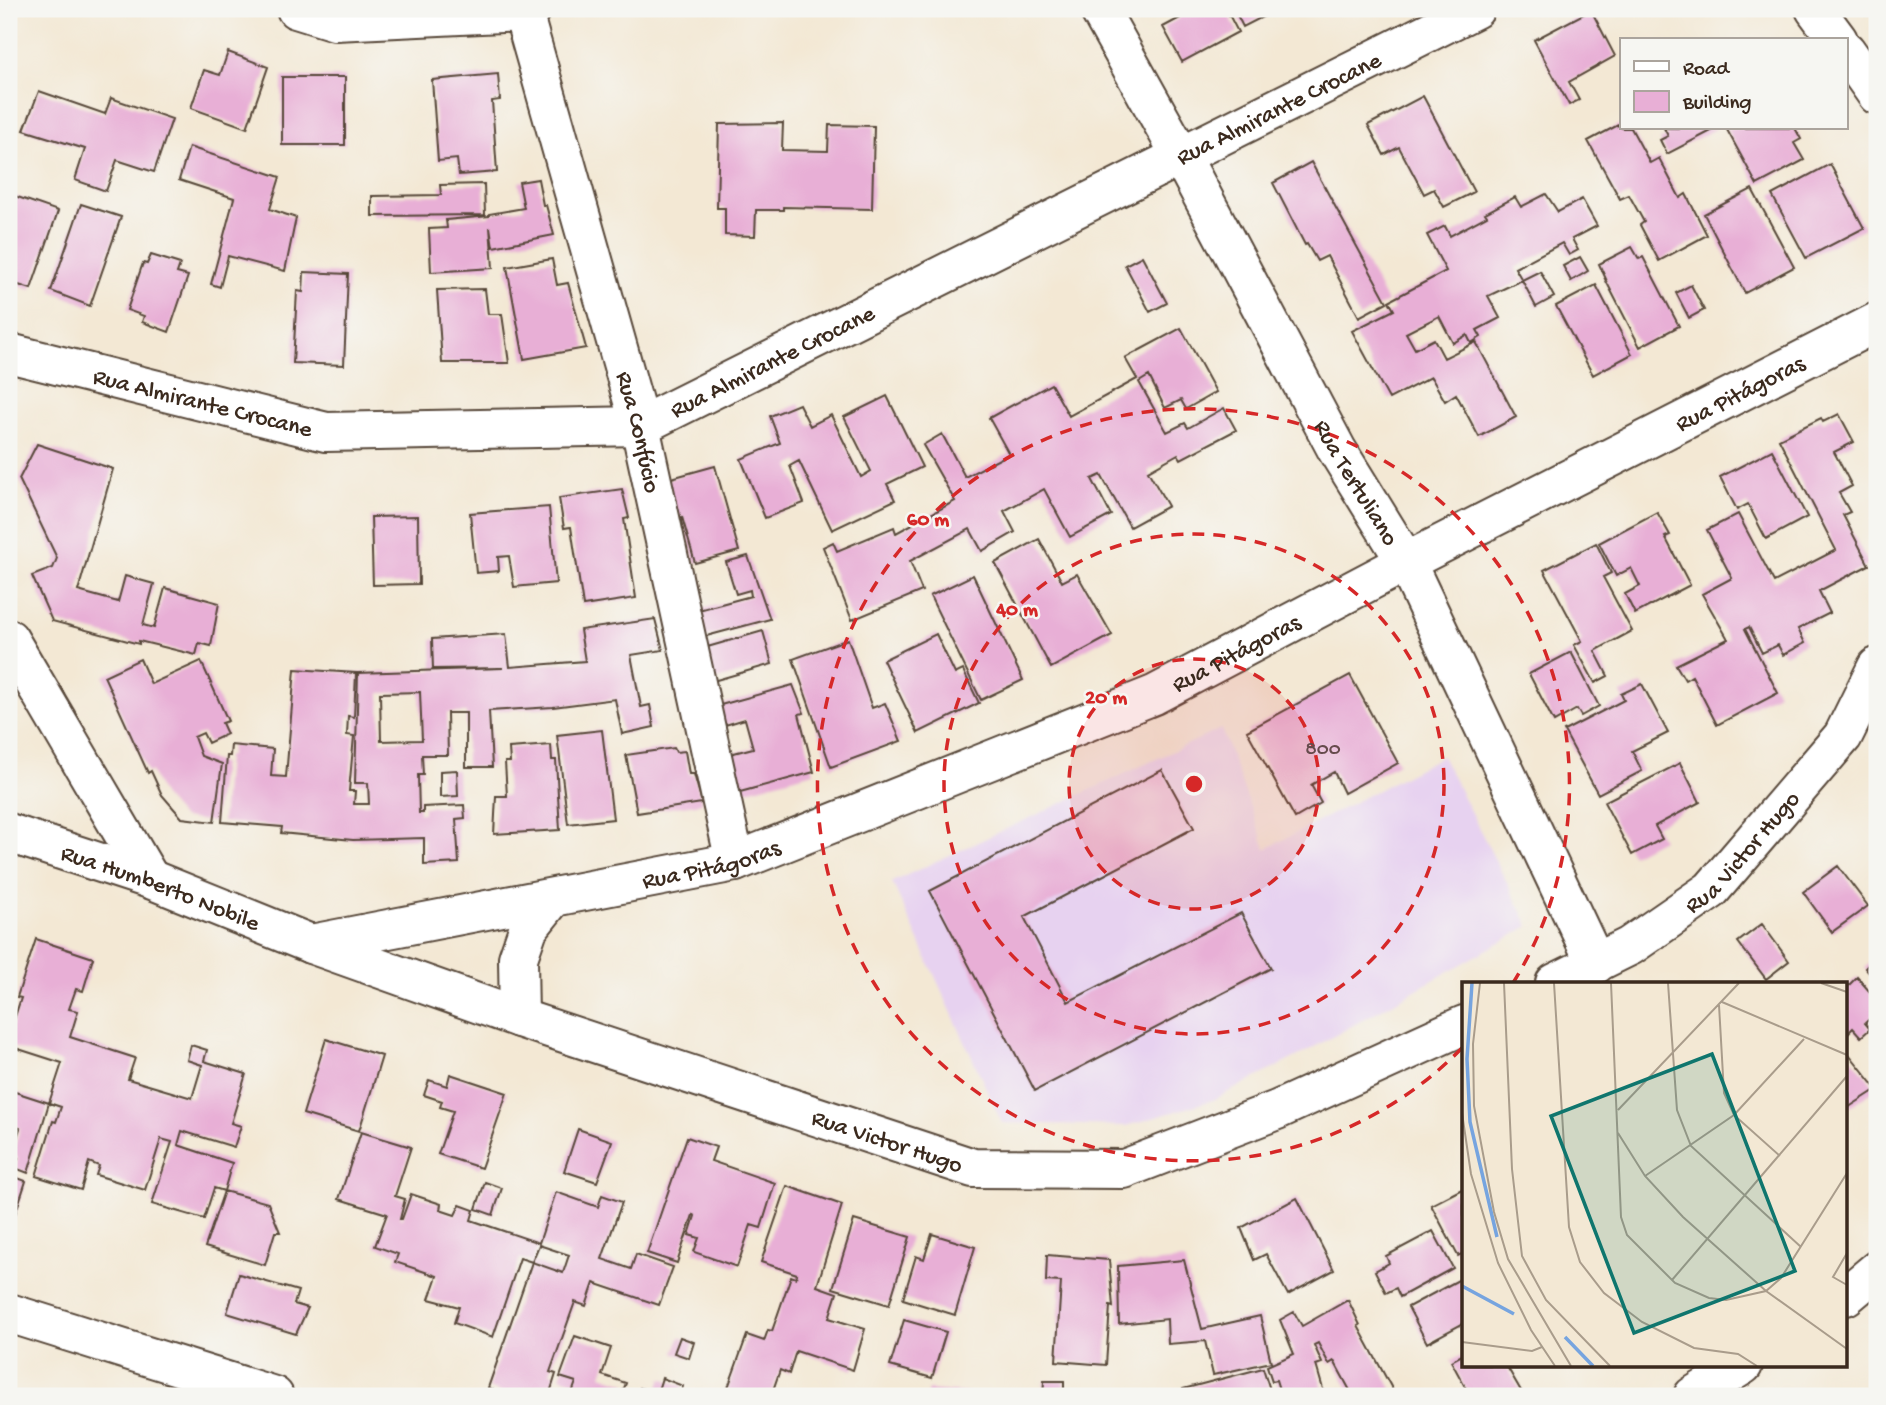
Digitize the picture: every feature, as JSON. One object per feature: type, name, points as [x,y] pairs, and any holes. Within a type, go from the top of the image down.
[{"type":"street","points":[[296,9],[335,21],[525,10]]},
{"type":"street","name":"Rua Tertuliano","points":[[1099,9],[1181,156],[1337,450],[1406,562],[1596,964]]},
{"type":"street","name":"Rua Almirante Crocane","points":[[9,353],[326,432],[640,426],[1475,9]]},
{"type":"street","points":[[1815,9],[1837,38]]},
{"type":"street","name":"Rua Confúcio","points":[[525,10],[640,426],[735,862]]},
{"type":"street","points":[[1848,54],[1877,94]]},
{"type":"street","name":"Rua Pitágoras","points":[[311,944],[735,862],[1154,695],[1406,562],[1877,322]]},
{"type":"street","points":[[9,639],[150,879]]},
{"type":"street","name":"Rua Victor Hugo","points":[[1557,982],[1630,946],[1711,890],[1843,736],[1877,667]]},
{"type":"street","name":"Rua Humberto Nobile","points":[[9,833],[150,879],[311,944]]},
{"type":"street","points":[[519,1017],[518,958],[528,929],[552,899]]},
{"type":"street","name":"Rua Victor Hugo","points":[[311,944],[519,1017],[973,1168],[1124,1169],[1277,1110],[1462,1025]]},
{"type":"street","points":[[1848,1294],[1877,1270]]},
{"type":"street","points":[[9,1313],[274,1396]]},
{"type":"street","points":[[1693,1396],[1740,1366]]},
{"type":"shaded area","points":[[1221,729],[1266,849],[1442,756],[1529,926],[1302,1054],[1213,1100],[1126,1126],[1002,1123],[892,882]]},
{"type":"building","points":[[1175,9],[1226,9],[1238,32],[1182,62],[1163,27],[1180,18]]},
{"type":"building","points":[[1234,9],[1278,9],[1243,27]]},
{"type":"building","points":[[1591,10],[1615,56],[1569,82],[1579,100],[1569,105],[1534,40]]},
{"type":"building","points":[[228,52],[268,67],[247,128],[191,108],[204,70],[220,75]]},
{"type":"building","points":[[498,74],[500,100],[492,101],[497,172],[459,175],[457,159],[438,161],[432,80]]},
{"type":"building","points":[[282,77],[345,77],[345,145],[282,145]]},
{"type":"building","points":[[39,91],[105,114],[111,98],[172,119],[154,172],[117,160],[106,191],[75,180],[85,149],[24,130]]},
{"type":"building","points":[[1423,96],[1474,192],[1444,207],[1434,189],[1424,194],[1399,147],[1384,155],[1368,125]]},
{"type":"building","points":[[783,123],[782,150],[828,151],[829,125],[874,126],[872,209],[783,207],[783,210],[756,210],[755,236],[725,235],[725,208],[717,208],[719,124]]},
{"type":"building","points":[[1620,124],[1620,130],[1632,130],[1650,163],[1659,158],[1680,198],[1686,194],[1707,235],[1659,261],[1640,225],[1644,222],[1629,195],[1620,199],[1588,141]]},
{"type":"building","points":[[1665,130],[1713,130],[1667,154],[1660,140],[1668,136]]},
{"type":"building","points":[[1727,130],[1796,130],[1801,139],[1794,143],[1804,160],[1757,185]]},
{"type":"building","points":[[189,147],[280,177],[270,209],[296,218],[285,271],[228,256],[220,287],[211,284],[234,198],[179,180]]},
{"type":"building","points":[[1311,162],[1387,302],[1359,317],[1327,256],[1317,261],[1307,244],[1305,245],[1273,183]]},
{"type":"building","points":[[1830,164],[1864,228],[1806,258],[1772,195]]},
{"type":"building","points":[[538,179],[543,205],[546,205],[554,235],[493,247],[490,227],[493,268],[431,272],[429,229],[447,228],[446,220],[489,216],[524,208],[519,182]]},
{"type":"building","points":[[484,184],[485,215],[372,216],[372,196],[441,195],[440,185]]},
{"type":"building","points":[[1752,189],[1794,267],[1745,293],[1704,214]]},
{"type":"building","points":[[9,194],[58,211],[31,289],[9,282]]},
{"type":"building","points":[[1546,194],[1558,212],[1582,199],[1597,226],[1572,239],[1578,250],[1569,255],[1562,243],[1515,268],[1522,280],[1488,296],[1500,318],[1477,330],[1481,337],[1471,343],[1467,335],[1453,343],[1439,316],[1406,333],[1415,349],[1434,339],[1444,358],[1476,342],[1516,417],[1479,437],[1456,394],[1445,401],[1431,377],[1389,399],[1352,331],[1394,310],[1389,301],[1446,271],[1427,235],[1445,226],[1450,236],[1515,197],[1521,207]]},
{"type":"building","points":[[81,204],[121,217],[90,306],[51,291]]},
{"type":"building","points":[[1632,247],[1639,259],[1643,257],[1679,326],[1640,347],[1599,264]]},
{"type":"building","points":[[151,255],[180,264],[177,273],[188,276],[169,332],[142,322],[144,316],[127,310],[143,263],[147,264]]},
{"type":"building","points":[[1142,256],[1167,303],[1150,312],[1125,265]]},
{"type":"building","points":[[1580,257],[1588,271],[1571,281],[1563,266]]},
{"type":"building","points":[[552,259],[557,285],[568,283],[586,348],[524,359],[507,267]]},
{"type":"building","points":[[1540,271],[1554,297],[1536,307],[1522,280]]},
{"type":"building","points":[[304,272],[348,274],[344,365],[293,363],[297,291],[303,292]]},
{"type":"building","points":[[1596,285],[1632,354],[1593,375],[1556,306]]},
{"type":"building","points":[[1691,285],[1704,310],[1689,318],[1676,293]]},
{"type":"building","points":[[485,289],[488,314],[502,314],[509,363],[442,363],[437,290]]},
{"type":"building","points":[[1181,328],[1216,392],[1186,409],[1181,400],[1165,408],[1149,376],[1139,382],[1167,432],[1185,423],[1188,428],[1224,408],[1236,430],[1181,459],[1178,454],[1148,471],[1168,506],[1130,527],[1101,475],[1092,479],[1111,515],[1070,537],[1044,489],[1004,511],[1015,532],[982,551],[970,529],[910,561],[922,591],[852,620],[823,547],[833,542],[837,551],[894,527],[896,533],[955,501],[923,445],[942,434],[965,477],[1009,454],[989,418],[1051,384],[1069,416],[1137,379],[1125,358]]},
{"type":"building","points":[[887,396],[922,467],[887,484],[895,500],[832,530],[799,461],[790,466],[804,503],[765,518],[741,459],[780,443],[770,416],[799,404],[810,426],[831,415],[861,477],[871,471],[844,417]]},
{"type":"building","points":[[1839,414],[1854,442],[1834,452],[1852,486],[1839,493],[1850,512],[1843,515],[1869,565],[1819,591],[1830,613],[1798,629],[1805,643],[1783,655],[1778,645],[1762,653],[1749,627],[1745,629],[1778,693],[1717,725],[1692,676],[1685,680],[1676,665],[1728,639],[1702,594],[1732,578],[1707,530],[1738,514],[1774,582],[1836,550],[1779,439],[1821,418],[1823,422]]},
{"type":"building","points":[[37,444],[113,469],[78,591],[118,602],[125,576],[154,584],[143,625],[154,628],[165,588],[219,603],[211,646],[199,643],[196,655],[139,641],[139,644],[52,621],[32,576],[53,568],[57,558],[19,479]]},
{"type":"building","points":[[1772,450],[1807,517],[1766,539],[1748,504],[1737,510],[1720,477]]},
{"type":"building","points":[[715,466],[739,551],[695,563],[682,517],[667,521],[657,482]]},
{"type":"building","points":[[622,489],[629,518],[624,519],[636,598],[583,606],[571,527],[564,528],[559,498]]},
{"type":"building","points":[[549,507],[556,583],[514,587],[509,556],[498,557],[499,571],[476,573],[470,513]]},
{"type":"building","points":[[1657,512],[1670,535],[1665,537],[1690,585],[1635,614],[1625,594],[1640,586],[1631,568],[1616,576],[1599,543]]},
{"type":"building","points":[[418,516],[419,584],[373,585],[371,517]]},
{"type":"building","points":[[1039,539],[1062,582],[1077,574],[1112,635],[1051,668],[995,563]]},
{"type":"building","points":[[1596,543],[1611,573],[1603,577],[1632,631],[1595,651],[1608,676],[1595,683],[1574,645],[1582,641],[1544,570]]},
{"type":"building","points":[[748,556],[770,619],[699,638],[691,612],[751,596],[750,590],[736,594],[726,562]]},
{"type":"building","points":[[973,575],[1023,680],[981,700],[930,596]]},
{"type":"building","points":[[655,619],[663,650],[631,655],[641,707],[650,705],[654,727],[622,734],[615,699],[489,711],[492,767],[466,767],[466,713],[447,713],[448,755],[422,755],[423,775],[418,775],[419,813],[423,813],[423,807],[464,805],[465,818],[456,819],[459,863],[424,865],[424,838],[353,840],[281,833],[282,827],[222,822],[227,756],[230,756],[231,745],[273,749],[271,776],[286,777],[295,669],[356,673],[354,717],[348,716],[347,735],[354,736],[349,791],[355,791],[354,804],[369,804],[368,783],[355,783],[358,673],[503,668],[433,669],[432,639],[506,634],[510,667],[585,661],[580,630]],"holes":[[[420,692],[422,740],[381,741],[380,693]]]},
{"type":"building","points":[[763,631],[772,664],[713,681],[704,648]]},
{"type":"building","points":[[936,634],[955,674],[963,670],[979,703],[918,733],[883,660]]},
{"type":"building","points":[[848,639],[872,708],[885,703],[901,741],[831,767],[793,659]]},
{"type":"building","points":[[1571,652],[1599,706],[1581,716],[1577,709],[1554,722],[1529,674]]},
{"type":"building","points":[[140,659],[151,684],[201,661],[228,721],[222,723],[227,734],[208,743],[203,733],[194,737],[201,756],[222,764],[214,822],[182,818],[162,795],[151,771],[148,773],[104,676]]},
{"type":"building","points":[[1350,675],[1398,763],[1344,793],[1334,772],[1311,785],[1321,803],[1295,818],[1247,731]]},
{"type":"building","points":[[1642,684],[1668,733],[1632,751],[1642,771],[1598,794],[1564,731],[1624,700],[1621,694]]},
{"type":"building","points":[[793,685],[804,713],[799,714],[814,772],[740,792],[730,754],[753,748],[745,719],[722,726],[717,706]]},
{"type":"building","points":[[602,730],[613,819],[568,824],[557,735]]},
{"type":"building","points":[[551,745],[552,760],[556,760],[560,830],[494,834],[496,796],[507,796],[505,762],[510,762],[509,748]]},
{"type":"building","points":[[674,748],[676,752],[685,751],[689,774],[694,774],[702,803],[637,813],[626,755]]},
{"type":"building","points":[[1680,763],[1700,802],[1655,826],[1662,839],[1632,855],[1604,802]]},
{"type":"building","points":[[457,770],[458,796],[440,797],[440,771]]},
{"type":"building","points":[[1162,770],[1194,828],[1024,917],[1068,1002],[1241,913],[1271,968],[1035,1091],[930,891]]},
{"type":"building","points":[[1838,866],[1868,906],[1832,932],[1803,892]]},
{"type":"building","points":[[1762,924],[1789,961],[1766,979],[1738,942]]},
{"type":"building","points":[[36,939],[93,958],[83,991],[76,989],[69,1009],[78,1011],[70,1037],[135,1058],[128,1079],[192,1098],[202,1065],[187,1060],[191,1045],[207,1050],[204,1061],[246,1074],[231,1123],[241,1126],[234,1147],[182,1131],[178,1145],[232,1163],[224,1191],[214,1188],[204,1219],[152,1204],[172,1142],[161,1139],[145,1190],[96,1175],[99,1166],[89,1162],[81,1190],[36,1176],[53,1121],[56,1122],[61,1107],[49,1103],[62,1063],[9,1046],[9,1035],[21,998],[17,997]]},
{"type":"building","points":[[1877,956],[1877,982],[1865,968]]},
{"type":"building","points":[[1857,977],[1877,1000],[1877,1012],[1865,1023],[1870,1029],[1861,1037],[1853,1028],[1848,1033],[1848,986]]},
{"type":"building","points":[[326,1039],[382,1056],[359,1131],[303,1114]]},
{"type":"building","points":[[1848,1055],[1877,1089],[1848,1108]]},
{"type":"building","points":[[450,1074],[507,1093],[481,1168],[438,1154],[453,1111],[440,1107],[442,1101],[424,1095],[429,1080],[447,1086]]},
{"type":"building","points":[[9,1090],[49,1103],[28,1173],[15,1168],[18,1158],[12,1155],[20,1128],[9,1124]]},
{"type":"building","points":[[578,1129],[612,1141],[597,1182],[564,1171]]},
{"type":"building","points":[[361,1132],[411,1147],[395,1196],[405,1199],[400,1219],[411,1194],[441,1204],[440,1210],[455,1215],[460,1205],[474,1210],[471,1220],[539,1243],[556,1192],[598,1207],[602,1195],[622,1202],[602,1259],[631,1269],[636,1254],[673,1267],[659,1305],[594,1283],[586,1306],[575,1302],[550,1372],[556,1374],[549,1396],[511,1396],[488,1388],[532,1262],[520,1258],[493,1337],[454,1323],[459,1307],[429,1299],[437,1276],[395,1262],[398,1254],[375,1246],[387,1214],[339,1199]],"holes":[[[539,1245],[569,1255],[563,1273],[532,1262]]]},
{"type":"building","points":[[687,1137],[716,1147],[711,1161],[775,1183],[761,1228],[751,1225],[737,1267],[694,1252],[699,1238],[689,1235],[695,1216],[693,1215],[677,1263],[647,1253]]},
{"type":"building","points":[[9,1175],[26,1181],[9,1233]]},
{"type":"building","points":[[485,1182],[502,1188],[493,1215],[476,1209]]},
{"type":"building","points":[[787,1186],[842,1205],[817,1286],[837,1293],[829,1318],[865,1329],[853,1370],[796,1351],[789,1374],[780,1370],[771,1396],[725,1396],[747,1335],[764,1341],[768,1330],[772,1331],[791,1276],[796,1278],[797,1274],[761,1262]]},
{"type":"building","points":[[1462,1189],[1462,1254],[1458,1256],[1431,1205]]},
{"type":"building","points":[[224,1191],[268,1203],[280,1232],[275,1232],[265,1265],[205,1247]]},
{"type":"building","points":[[1297,1198],[1334,1270],[1288,1295],[1266,1254],[1254,1260],[1241,1228]]},
{"type":"building","points":[[854,1220],[910,1237],[889,1305],[833,1288]]},
{"type":"building","points":[[1433,1231],[1453,1268],[1400,1297],[1396,1288],[1386,1293],[1375,1271],[1389,1263],[1386,1256]]},
{"type":"building","points":[[932,1234],[975,1247],[955,1315],[903,1299],[916,1256],[924,1259]]},
{"type":"building","points":[[1047,1255],[1109,1260],[1113,1307],[1110,1306],[1106,1365],[1056,1361],[1061,1282],[1046,1281]]},
{"type":"building","points":[[1184,1260],[1202,1329],[1260,1316],[1271,1362],[1213,1375],[1205,1341],[1168,1344],[1167,1319],[1119,1324],[1118,1266]]},
{"type":"building","points":[[239,1274],[298,1291],[294,1304],[308,1308],[296,1334],[227,1313]]},
{"type":"building","points":[[1462,1278],[1462,1324],[1427,1343],[1408,1307]]},
{"type":"building","points":[[1348,1300],[1360,1325],[1358,1326],[1396,1396],[1353,1396],[1334,1361],[1329,1364],[1318,1343],[1314,1345],[1322,1363],[1316,1365],[1325,1396],[1281,1396],[1276,1380],[1272,1381],[1267,1366],[1294,1354],[1280,1320],[1294,1312],[1302,1326]]},
{"type":"building","points":[[904,1320],[946,1332],[932,1378],[890,1366]]},
{"type":"building","points":[[575,1336],[611,1348],[602,1375],[626,1383],[621,1396],[571,1396],[576,1382],[560,1377]]},
{"type":"building","points":[[680,1337],[694,1342],[689,1358],[674,1353]]},
{"type":"building","points":[[1462,1355],[1462,1366],[1507,1366],[1524,1396],[1470,1396],[1451,1361]]},
{"type":"building","points":[[1263,1368],[1272,1396],[1221,1396],[1220,1390],[1213,1391],[1214,1396],[1184,1396],[1183,1389]]},
{"type":"building","points":[[662,1378],[683,1386],[680,1396],[637,1396],[640,1388],[657,1393]]},
{"type":"building","points":[[1044,1381],[1064,1381],[1064,1396],[1043,1396]]},
{"type":"building","points":[[928,1390],[978,1394],[978,1396],[926,1396]]}]
